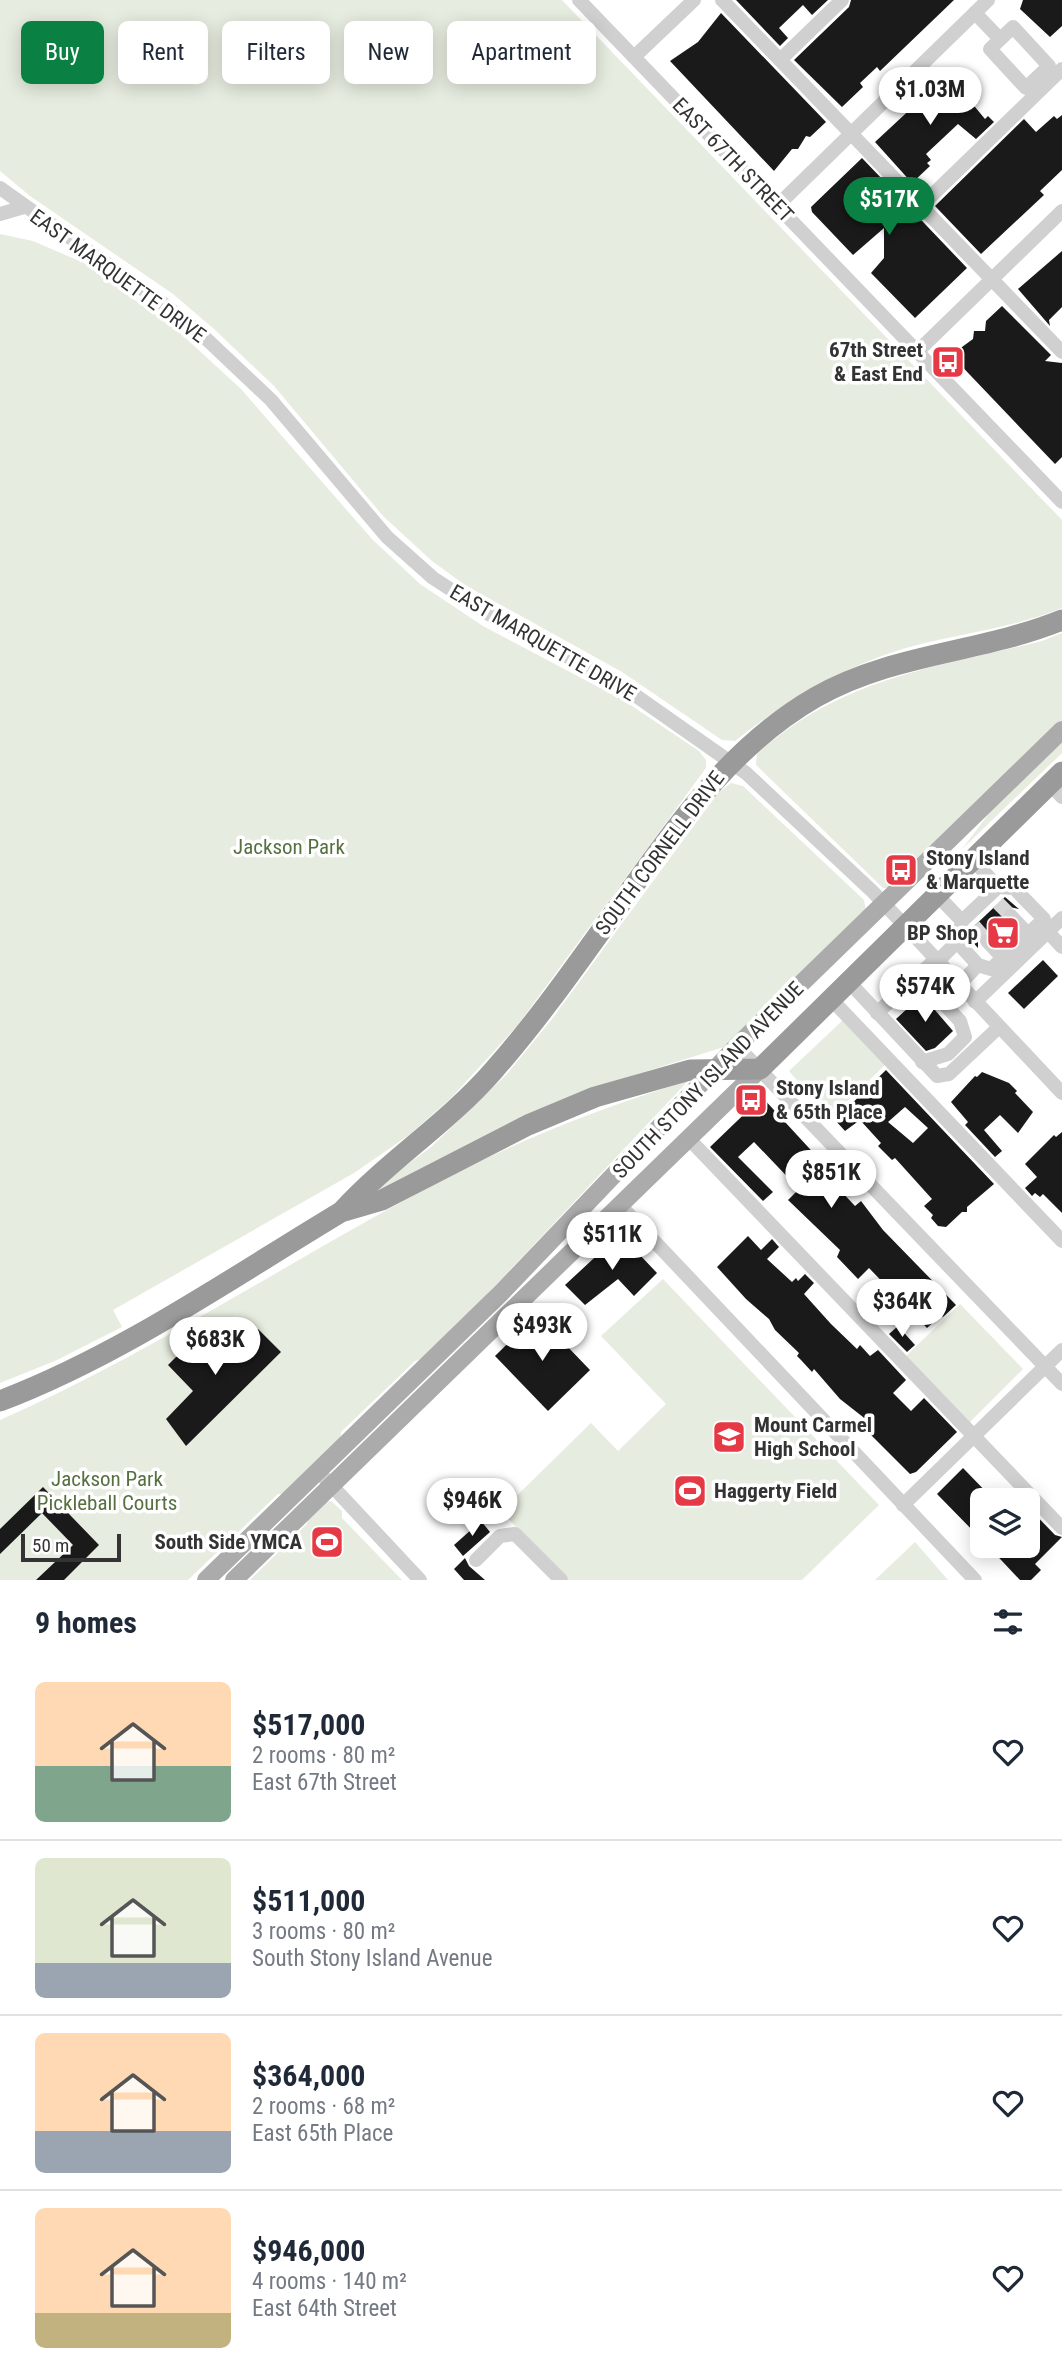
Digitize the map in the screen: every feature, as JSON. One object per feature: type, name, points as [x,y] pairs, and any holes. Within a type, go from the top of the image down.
[{"type":"highway","name":"SOUTH CORNELL DRIVE","points":[[341,1212],[370,1180],[433,1129],[492,1073],[538,1018],[702,792],[761,734],[794,711],[863,674],[901,661],[1022,635],[1062,620]]},
{"type":"highway","name":"SOUTH STONY ISLAND AVENUE","points":[[760,1069],[972,860],[1058,784]]},
{"type":"highway","name":"SOUTH CORNELL DRIVE","points":[[0,1401],[35,1387],[118,1345],[341,1212],[382,1200],[528,1125],[595,1097],[690,1070],[760,1069]]},
{"type":"main road","name":"SOUTH STONY ISLAND AVENUE","points":[[206,1580],[501,1293],[737,1046],[1062,730]]},
{"type":"main road","name":"SOUTH STONY ISLAND AVENUE","points":[[234,1580],[760,1069]]},
{"type":"street","name":"EAST 67TH STREET","points":[[579,0],[917,352],[1060,496]]},
{"type":"street","points":[[634,57],[694,0]]},
{"type":"street","points":[[722,0],[1062,351]]},
{"type":"street","points":[[780,60],[842,0]]},
{"type":"street","points":[[777,206],[988,0]]},
{"type":"street","points":[[975,13],[1000,40]]},
{"type":"street","points":[[922,206],[1062,69]]},
{"type":"street","name":"EAST MARQUETTE DRIVE","points":[[0,188],[165,305],[208,341],[271,400],[387,537],[433,578],[488,613],[622,686],[731,761],[822,841],[1062,1093]]},
{"type":"street","points":[[0,214],[24,207]]},
{"type":"street","points":[[917,352],[1062,211]]},
{"type":"street","points":[[972,860],[996,895]]},
{"type":"street","points":[[877,1013],[957,942],[967,922],[996,895],[1014,888],[1044,919],[991,969],[978,965],[957,942]]},
{"type":"street","points":[[937,895],[967,922]]},
{"type":"street","points":[[1011,916],[1028,934]]},
{"type":"street","points":[[975,1002],[1062,918]]},
{"type":"street","points":[[1048,932],[1062,947]]},
{"type":"street","points":[[986,941],[1003,958]]},
{"type":"street","points":[[959,985],[978,965]]},
{"type":"street","points":[[917,975],[960,1021],[964,1029],[962,1042],[948,1054],[926,1061]]},
{"type":"street","points":[[849,982],[926,1061],[932,1073],[943,1077],[999,1027]]},
{"type":"street","points":[[831,999],[1062,1241]]},
{"type":"street","points":[[737,1046],[1062,1384]]},
{"type":"street","points":[[689,1139],[1062,1528]]},
{"type":"street","points":[[620,1205],[975,1580]]},
{"type":"street","points":[[903,1505],[1062,1350]]},
{"type":"street","points":[[318,1471],[421,1580]]},
{"type":"street","points":[[476,1560],[500,1536],[515,1534],[561,1580]]},
{"type":"green space","points":[[0,0],[562,0],[582,21],[447,21],[447,84],[596,84],[596,35],[1062,520],[1062,608],[1007,625],[913,646],[864,663],[819,684],[735,741],[722,740],[622,672],[465,585],[432,561],[383,516],[274,386],[214,329],[173,294],[30,196],[0,171]]},
{"type":"green space","name":"Jackson Park","points":[[0,234],[33,241],[84,263],[179,332],[241,389],[372,539],[420,584],[483,626],[623,700],[699,751],[706,760],[706,768],[517,1026],[450,1099],[409,1135],[354,1173],[113,1310],[122,1327],[57,1360],[0,1383]]},
{"type":"green space","points":[[1062,633],[1062,720],[889,888],[883,888],[756,765],[757,754],[789,728],[856,692],[927,668],[1042,641]]},
{"type":"green space","points":[[1062,739],[1062,753],[962,849],[994,807]]},
{"type":"green space","points":[[731,783],[743,786],[864,900],[866,911],[724,1047],[593,1088],[507,1124],[377,1191],[376,1188],[431,1147],[507,1074],[552,1019],[717,794]]},
{"type":"green space","points":[[843,1020],[887,1063],[830,1118],[789,1071]]},
{"type":"green space","name":"Jackson Park Pickleball Courts","points":[[688,1081],[428,1357],[415,1361],[341,1432],[340,1441],[286,1494],[278,1494],[188,1580],[0,1580],[0,1420],[124,1359],[363,1223],[485,1159],[585,1116]]},
{"type":"green space","name":"Mount Carmel High School","points":[[663,1279],[879,1505],[802,1580],[566,1580],[501,1511],[591,1423],[618,1451],[666,1404],[601,1336]]},
{"type":"green space","points":[[960,1304],[1023,1369],[969,1423],[906,1356]]},
{"type":"green space","name":"South Side YMCA","points":[[331,1501],[342,1511],[342,1518],[402,1580],[250,1580],[307,1524],[308,1518],[326,1502]]},
{"type":"green space","points":[[915,1542],[948,1580],[875,1580]]},
{"type":"building","points":[[736,0],[828,0],[812,15],[803,5],[779,28],[788,38],[780,46]]},
{"type":"building","points":[[851,0],[954,0],[880,71],[877,67],[860,83],[863,87],[842,107],[794,60],[849,7]]},
{"type":"building","points":[[1023,0],[1062,0],[1062,26],[1050,37],[1020,9]]},
{"type":"building","points":[[721,13],[826,122],[810,137],[806,136],[798,149],[792,149],[774,171],[670,61],[698,42]]},
{"type":"building","points":[[945,77],[948,80],[951,78],[985,119],[988,116],[994,122],[976,139],[958,124],[926,154],[931,160],[927,163],[930,166],[912,183],[875,142]]},
{"type":"building","points":[[1062,115],[1062,170],[1040,191],[1044,195],[981,254],[935,206],[1024,119],[1036,132],[1054,116],[1057,119]]},
{"type":"building","points":[[862,158],[967,268],[915,318],[871,273],[884,258],[884,228],[853,255],[812,212],[811,207]]},
{"type":"building","points":[[1062,251],[1062,307],[1049,320],[1050,326],[1018,289]]},
{"type":"building","points":[[1002,306],[1051,355],[1045,361],[1062,363],[1062,457],[1055,464],[951,355],[973,339],[974,331],[985,331],[986,321]]},
{"type":"building","points":[[1005,897],[1019,909],[1009,907],[1002,913],[1002,925],[1010,933],[1002,940],[995,933],[984,932],[978,938],[978,948],[968,937],[970,930]]},
{"type":"building","points":[[1043,960],[1058,976],[1024,1009],[1008,993]]},
{"type":"building","points":[[922,995],[953,1031],[935,1048],[926,1051],[896,1019]]},
{"type":"building","points":[[886,1070],[994,1184],[967,1207],[967,1212],[962,1212],[946,1227],[938,1226],[931,1218],[933,1215],[924,1206],[932,1199],[895,1158],[892,1160],[878,1146],[881,1143],[860,1120],[845,1131],[835,1120]],"holes":[[[905,1107],[928,1128],[913,1143],[888,1122]]]},
{"type":"building","points":[[982,1072],[1009,1083],[1033,1112],[1018,1133],[1000,1115],[984,1130],[1002,1151],[995,1157],[965,1125],[968,1122],[951,1102]]},
{"type":"building","points":[[762,1097],[820,1160],[817,1166],[855,1206],[861,1201],[883,1230],[956,1305],[943,1317],[941,1315],[927,1328],[869,1268],[858,1279],[837,1257],[840,1250],[788,1200],[799,1189],[754,1142],[738,1157],[773,1192],[763,1201],[710,1147]]},
{"type":"building","points":[[1062,1132],[1062,1213],[1043,1194],[1040,1197],[1035,1193],[1032,1196],[1025,1188],[1037,1177],[1025,1164],[1054,1135],[1056,1137]]},
{"type":"building","points":[[620,1234],[657,1273],[634,1296],[618,1279],[585,1305],[565,1285]]},
{"type":"building","points":[[748,1236],[761,1250],[772,1239],[779,1247],[767,1259],[792,1282],[796,1278],[798,1281],[805,1274],[814,1283],[804,1294],[831,1324],[857,1349],[860,1345],[870,1356],[878,1350],[906,1380],[893,1393],[911,1411],[924,1398],[957,1432],[916,1472],[910,1474],[866,1430],[869,1427],[863,1417],[840,1399],[814,1369],[812,1372],[797,1356],[799,1353],[775,1330],[769,1319],[746,1299],[717,1267]]},
{"type":"building","points":[[537,1315],[590,1370],[548,1411],[495,1356]]},
{"type":"building","points":[[208,1325],[235,1352],[258,1329],[281,1352],[186,1446],[166,1419],[193,1391],[168,1365]]},
{"type":"building","points":[[898,1326],[915,1345],[907,1352],[889,1334]]},
{"type":"building","points":[[963,1468],[982,1488],[970,1488],[970,1528],[937,1494]]},
{"type":"building","points":[[43,1487],[99,1545],[64,1580],[36,1580],[73,1545],[42,1513],[0,1554],[0,1529]]},
{"type":"building","points":[[1040,1519],[1055,1535],[1062,1537],[1035,1564],[1041,1570],[1031,1580],[1020,1580],[999,1558],[1040,1558]]},
{"type":"building","points":[[481,1521],[490,1532],[463,1556],[454,1545]]},
{"type":"building","points":[[465,1558],[469,1566],[485,1580],[464,1580],[454,1569]]},
{"type":"tunnel","points":[[998,903],[1011,916]]},
{"type":"tunnel","points":[[974,926],[987,941]]},
{"type":"place","name":"67th Street & East End","points":[[948,362]]},
{"type":"place","name":"Stony Island & Marquette","points":[[901,870]]},
{"type":"place","name":"BP Shop","points":[[1003,933]]},
{"type":"place","name":"Stony Island & 65th Place","points":[[751,1100]]},
{"type":"place","name":"Mount Carmel High School","points":[[729,1437]]},
{"type":"place","name":"Haggerty Field","points":[[690,1491]]},
{"type":"place","name":"South Side YMCA","points":[[327,1542]]}]
